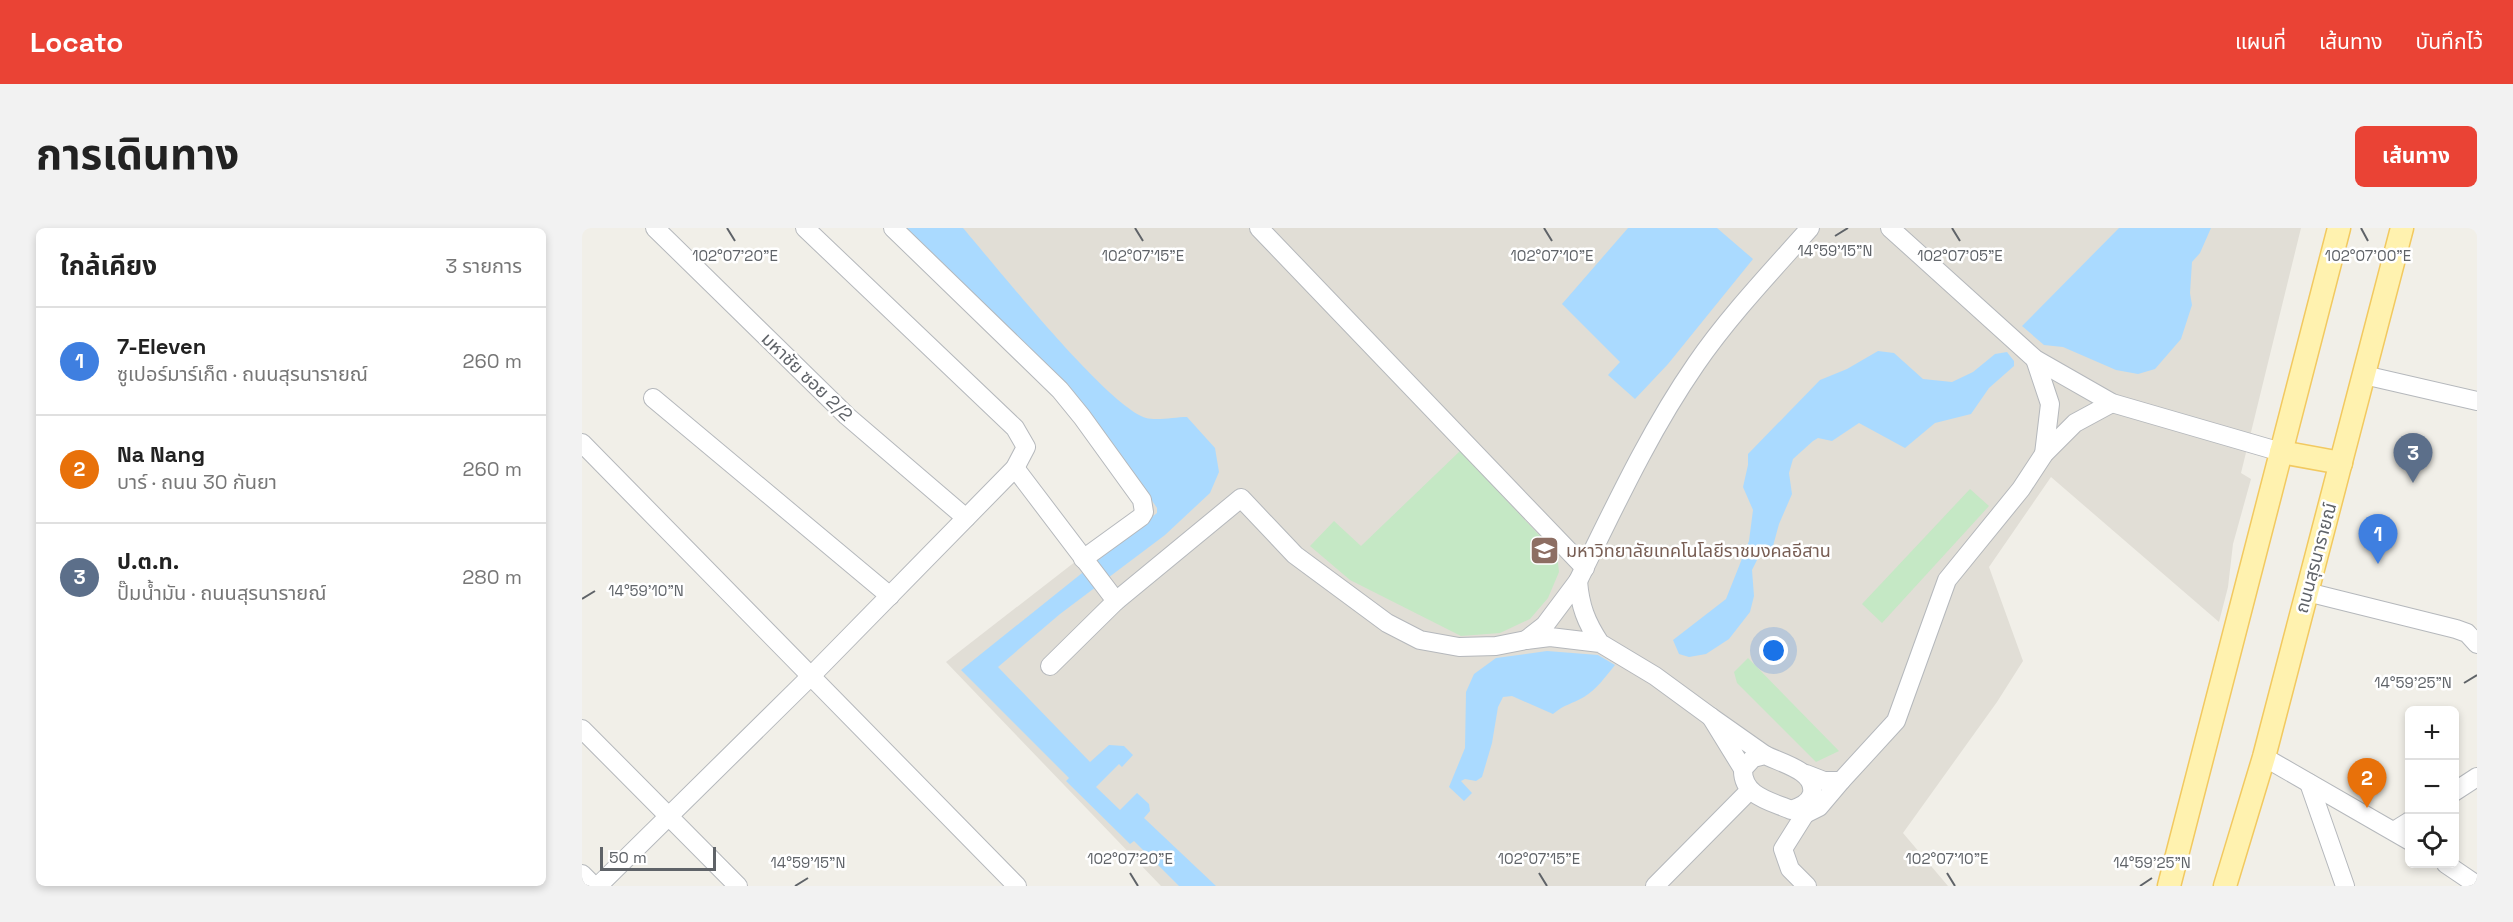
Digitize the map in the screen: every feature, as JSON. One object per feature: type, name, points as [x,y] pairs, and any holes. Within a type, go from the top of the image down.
[{"type":"main road","points":[[2169,886],[2339,228]]},
{"type":"main road","name":"ถนนสุรนารายณ์","points":[[2225,886],[2264,757],[2402,228]]},
{"type":"main road","points":[[2282,452],[2341,463]]},
{"type":"street","name":"มหาชัย ซอย 2/2","points":[[655,228],[847,416],[966,518]]},
{"type":"street","points":[[582,874],[596,886],[670,817],[810,678],[1015,468],[1026,447],[1015,428],[805,228]]},
{"type":"street","points":[[892,228],[1060,390],[1142,500],[1144,512],[1141,517],[1083,560]]},
{"type":"street","points":[[1260,228],[1582,575],[1580,606],[1588,626],[1600,643],[1655,676],[1765,755],[1824,781],[1841,781]]},
{"type":"street","points":[[1526,640],[1545,625],[1582,575],[1664,415],[1696,364],[1757,287],[1810,228]]},
{"type":"street","points":[[1890,228],[2035,359],[2112,403],[2282,452]]},
{"type":"street","points":[[2035,359],[2050,404],[2044,454]]},
{"type":"street","points":[[2364,375],[2477,401]]},
{"type":"street","points":[[653,398],[890,596]]},
{"type":"street","points":[[1711,717],[1743,769],[1742,781],[1749,791],[1798,812],[1819,807],[1896,721],[1947,580],[2021,489],[2044,454],[2075,423],[2112,403]]},
{"type":"street","points":[[582,443],[810,678],[1017,886]]},
{"type":"street","points":[[1015,468],[1116,601]]},
{"type":"street","points":[[1050,666],[1116,601],[1240,498],[1295,555],[1387,623],[1420,640],[1459,647],[1496,646],[1550,638],[1600,643]]},
{"type":"street","points":[[2307,592],[2456,629],[2467,633],[2477,644]]},
{"type":"street","points":[[582,729],[738,886]]},
{"type":"street","points":[[1743,769],[1753,758],[1765,755]]},
{"type":"street","points":[[2264,757],[2402,836]]},
{"type":"street","points":[[1806,774],[1813,784],[1811,797],[1798,812],[1783,849],[1790,869],[1808,886]]},
{"type":"street","points":[[2459,789],[2477,777]]},
{"type":"street","points":[[2309,783],[2344,886]]},
{"type":"street","points":[[1655,886],[1749,791]]},
{"type":"street","points":[[2452,868],[2477,885]]},
{"type":"shaded area","name":"มหาวิทยาลัยเทคโนโลยีราชมงคลอีสาน","points":[[883,228],[2301,228],[2241,473],[2251,479],[2233,544],[2228,587],[2219,622],[2051,477],[1989,567],[2023,661],[1997,702],[1903,833],[1948,886],[1161,886],[946,662],[1143,509],[1082,422],[986,325]]},
{"type":"green space","points":[[1460,451],[1557,554],[1559,572],[1548,598],[1530,619],[1500,633],[1461,636],[1350,580],[1310,546],[1334,521],[1361,546]]},
{"type":"green space","points":[[1970,489],[1989,506],[1882,623],[1862,604]]},
{"type":"green space","points":[[1748,658],[1839,751],[1816,762],[1737,683],[1734,672]]},
{"type":"water","points":[[905,228],[963,228],[1052,332],[1105,388],[1128,408],[1146,418],[1187,417],[1215,448],[1219,472],[1210,493],[1165,535],[1060,614],[998,667],[1090,762],[1109,745],[1124,746],[1133,755],[1122,767],[1119,764],[1096,787],[1120,810],[1137,793],[1149,804],[1150,811],[1144,818],[1216,886],[1179,886],[1134,841],[1130,844],[1066,781],[1069,778],[961,670],[1157,513],[1157,508],[1132,471],[950,270]]},
{"type":"water","points":[[1628,228],[1717,228],[1753,259],[1668,364],[1635,399],[1608,375],[1620,362],[1562,304]]},
{"type":"water","points":[[2119,228],[2211,228],[2200,253],[2192,262],[2190,293],[2192,305],[2181,339],[2155,369],[2138,374],[2116,370],[2063,347],[2044,345],[2022,326]]},
{"type":"water","points":[[1878,351],[1894,353],[1923,379],[1952,382],[1973,372],[1995,354],[2007,352],[2014,361],[2014,366],[1989,388],[1971,414],[1935,423],[1905,448],[1859,423],[1832,441],[1818,438],[1813,441],[1793,459],[1789,473],[1792,494],[1779,524],[1773,546],[1757,560],[1752,570],[1754,596],[1750,612],[1729,639],[1706,654],[1689,657],[1679,654],[1673,640],[1726,599],[1749,541],[1753,510],[1743,487],[1748,454],[1820,380],[1847,369]]},
{"type":"water","points":[[1547,651],[1598,655],[1615,665],[1589,694],[1553,714],[1512,696],[1503,697],[1498,707],[1492,743],[1482,777],[1476,781],[1465,779],[1461,781],[1472,793],[1464,801],[1449,787],[1465,748],[1466,692],[1474,674],[1496,658]]},
{"type":"place","name":"ป.ต.ท.","points":[[2413,483]]},
{"type":"place","name":"มหาวิทยาลัยเทคโนโลยีราชมงคลอีสาน","points":[[1545,551]]},
{"type":"place","name":"7-Eleven","points":[[2378,564]]},
{"type":"place","name":"Na Nang","points":[[2367,808]]}]
